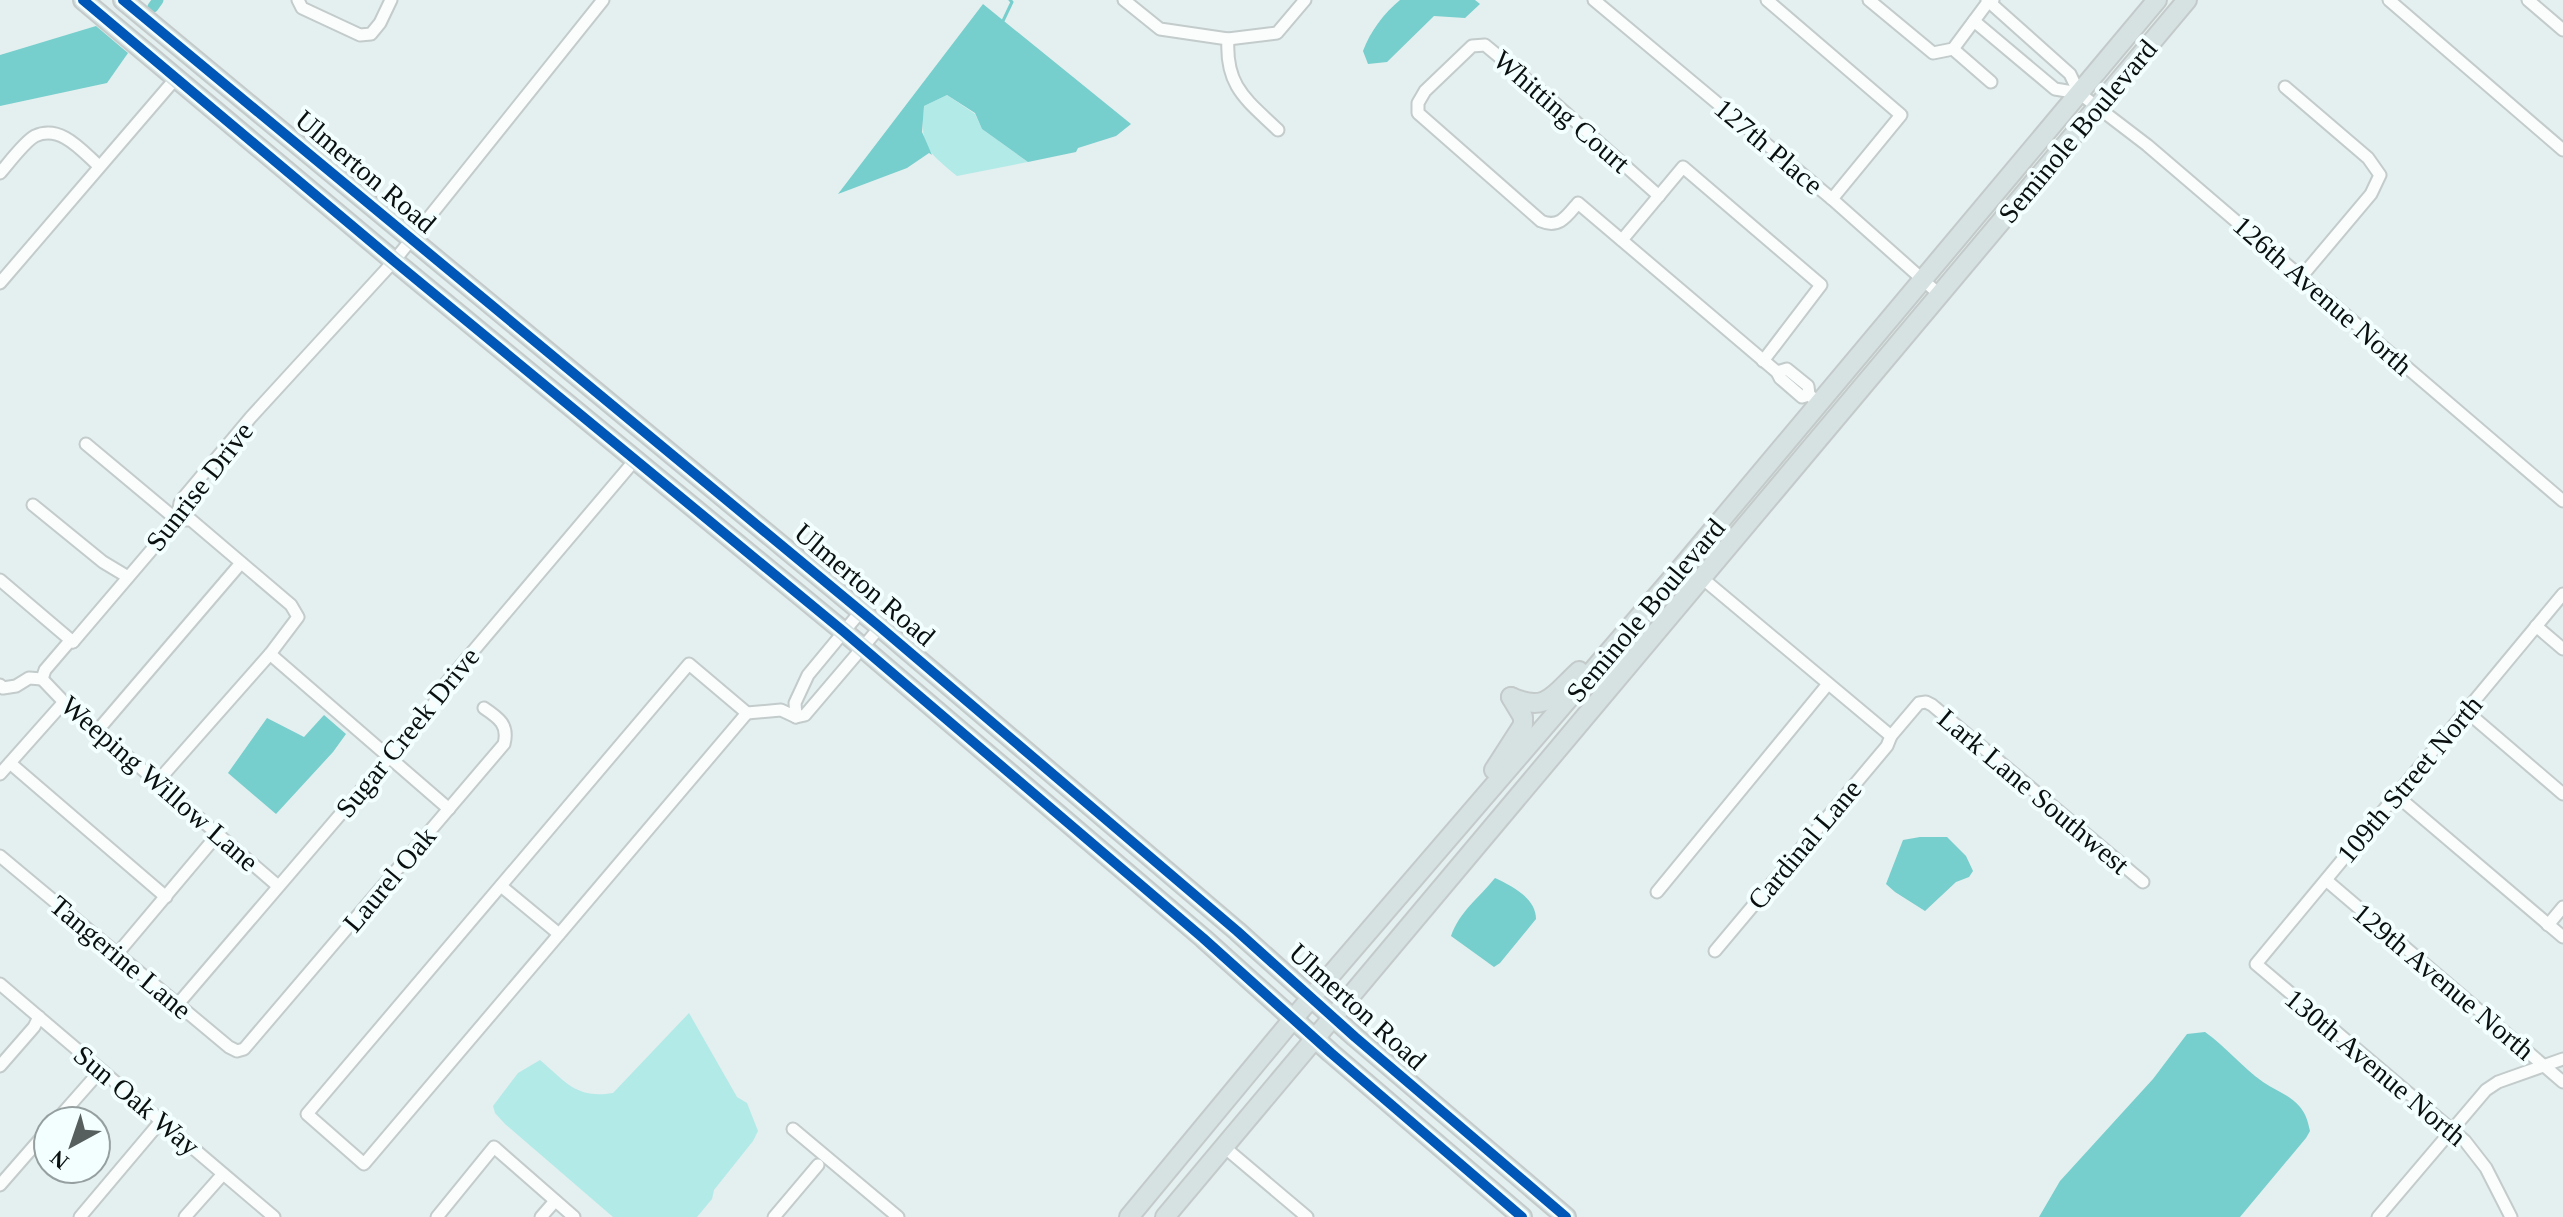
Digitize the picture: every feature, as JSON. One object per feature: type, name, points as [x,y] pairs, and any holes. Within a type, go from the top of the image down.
[{"type":"main road","name":"Ulmerton Road","points":[[83,0],[843,631],[1203,938],[1314,1039],[1522,1217]]},
{"type":"main road","name":"Ulmerton Road","points":[[123,0],[880,627],[1566,1217]]},
{"type":"main road","name":"Seminole Boulevard","points":[[1129,1217],[1293,1019],[1681,568],[1814,399],[1923,279],[2157,0]]},
{"type":"main road","name":"Seminole Boulevard","points":[[1165,1217],[2187,0]]},
{"type":"main road","points":[[1439,852],[1519,732],[1523,717],[1511,697],[1529,705],[1546,702],[1640,615]]},
{"type":"main road","points":[[1492,828],[1498,802],[1542,748],[1552,718]]},
{"type":"street","points":[[298,0],[302,8],[360,35],[371,34],[391,0]]},
{"type":"street","name":"Sunrise Drive","points":[[42,679],[45,670],[69,642],[73,642],[177,520],[184,497],[251,417],[394,261],[603,0]]},
{"type":"street","points":[[1124,0],[1160,29],[1228,39],[1277,33],[1305,0]]},
{"type":"street","name":"127th Place","points":[[1594,0],[1832,199],[1940,295]]},
{"type":"street","points":[[1767,0],[1901,115],[1832,199]]},
{"type":"street","points":[[1869,0],[1933,53],[1953,49],[1989,1],[2070,74],[2079,93]]},
{"type":"street","points":[[2389,0],[2563,150]]},
{"type":"street","points":[[2528,0],[2563,30]]},
{"type":"street","points":[[1974,21],[2055,89],[2079,93]]},
{"type":"street","points":[[1228,39],[1231,70],[1237,89],[1278,130]]},
{"type":"street","name":"Whitting Court","points":[[1659,196],[1485,45],[1472,46],[1425,91],[1418,103],[1418,113],[1541,221],[1550,225],[1559,223],[1578,203],[1763,361],[1777,372],[1787,369],[1788,378],[1808,386],[1814,399]]},
{"type":"street","points":[[1953,49],[1991,82]]},
{"type":"street","points":[[0,283],[176,78]]},
{"type":"street","points":[[2285,87],[2368,158],[2380,175],[2371,194],[2302,276]]},
{"type":"street","name":"126th Avenue North","points":[[2079,93],[2147,145],[2563,501]]},
{"type":"street","points":[[0,173],[34,137],[49,134],[63,135],[99,166]]},
{"type":"street","points":[[1622,240],[1683,167],[1821,285],[1763,361]]},
{"type":"street","points":[[86,444],[177,520],[191,520],[291,605],[298,617],[270,654],[157,782]]},
{"type":"street","name":"Sugar Creek Drive","points":[[178,1004],[433,706],[447,682],[635,460]]},
{"type":"street","points":[[33,505],[103,562],[128,577]]},
{"type":"street","points":[[98,730],[241,563]]},
{"type":"street","points":[[1681,568],[1702,578],[1891,736]]},
{"type":"street","points":[[0,580],[73,642]]},
{"type":"street","name":"109th Street North","points":[[2256,964],[2563,594]]},
{"type":"street","points":[[796,717],[795,703],[808,675],[861,611]]},
{"type":"street","points":[[2536,626],[2563,649]]},
{"type":"street","points":[[747,713],[689,664],[307,1114],[364,1164],[747,713],[781,710],[796,717],[805,715],[880,627]]},
{"type":"street","points":[[270,654],[449,809]]},
{"type":"street","points":[[0,685],[3,688],[16,686],[29,678],[42,679]]},
{"type":"street","name":"Weeping Willow Lane","points":[[42,679],[64,702],[278,886]]},
{"type":"street","points":[[1657,892],[1828,684]]},
{"type":"street","points":[[0,774],[64,702]]},
{"type":"street","name":"Lark Lane Southwest","points":[[1891,736],[1919,703],[1932,705],[2143,882]]},
{"type":"street","name":"Laurel Oak","points":[[244,1049],[504,744],[505,727],[500,719],[484,708]]},
{"type":"street","points":[[2466,711],[2563,794]]},
{"type":"street","name":"Cardinal Lane","points":[[1715,951],[1887,746],[1891,736]]},
{"type":"street","points":[[10,763],[166,897]]},
{"type":"street","points":[[2396,795],[2563,937]]},
{"type":"street","points":[[117,954],[218,834]]},
{"type":"street","name":"Tangerine Lane","points":[[0,856],[229,1047],[237,1051],[244,1049]]},
{"type":"street","name":"129th Avenue North","points":[[2326,880],[2563,1082]]},
{"type":"street","points":[[501,886],[559,934]]},
{"type":"street","points":[[2548,925],[2563,907]]},
{"type":"street","name":"130th Avenue North","points":[[2256,964],[2475,1152],[2511,1217]]},
{"type":"street","name":"Sun Oak Way","points":[[0,984],[274,1217]]},
{"type":"street","points":[[0,1066],[39,1017]]},
{"type":"street","points":[[2378,1217],[2486,1090],[2498,1082],[2563,1059]]},
{"type":"street","points":[[70,1105],[101,1070]]},
{"type":"street","points":[[80,1217],[161,1121]]},
{"type":"street","points":[[793,1129],[898,1217]]},
{"type":"street","points":[[1223,1146],[1307,1217]]},
{"type":"street","points":[[437,1217],[494,1147],[574,1217]]},
{"type":"street","points":[[0,1185],[32,1148]]},
{"type":"street","points":[[774,1217],[818,1165]]},
{"type":"street","points":[[185,1217],[223,1174]]},
{"type":"street","points":[[541,1217],[555,1201]]},
{"type":"shaded area","points":[[1400,0],[1475,0],[1480,4],[1465,18],[1434,16],[1387,62],[1368,64],[1363,51],[1366,44],[1378,23]]},
{"type":"shaded area","points":[[983,4],[1131,124],[1116,136],[1078,148],[1076,152],[1028,162],[982,129],[975,113],[947,95],[924,106],[922,132],[932,155],[929,153],[907,168],[838,194]]},
{"type":"shaded area","points":[[96,26],[128,53],[107,83],[0,106],[0,55]]},
{"type":"shaded area","points":[[947,95],[975,114],[982,129],[1028,162],[957,176],[927,147],[923,131],[924,106]]},
{"type":"shaded area","points":[[324,715],[346,734],[276,814],[228,773],[267,718],[304,737]]},
{"type":"shaded area","points":[[1947,837],[1966,856],[1973,871],[1969,877],[1956,882],[1925,911],[1886,884],[1903,840]]},
{"type":"shaded area","points":[[1495,878],[1528,899],[1536,919],[1494,967],[1451,936],[1464,912]]},
{"type":"shaded area","points":[[689,1013],[737,1097],[747,1103],[758,1131],[697,1217],[613,1217],[495,1113],[493,1106],[518,1073],[540,1060],[580,1091],[613,1093]]},
{"type":"shaded area","points":[[2205,1032],[2255,1076],[2296,1103],[2305,1115],[2310,1131],[2240,1217],[2039,1217],[2060,1181],[2153,1079],[2187,1034]]},
{"type":"waterway","points":[[153,7],[158,0]]},
{"type":"waterway","points":[[1002,23],[1012,2],[1010,0]]},
{"type":"cycle path","points":[[83,0],[843,631],[1203,938],[1522,1217]]},
{"type":"cycle path","points":[[123,0],[880,627],[1566,1217]]}]
